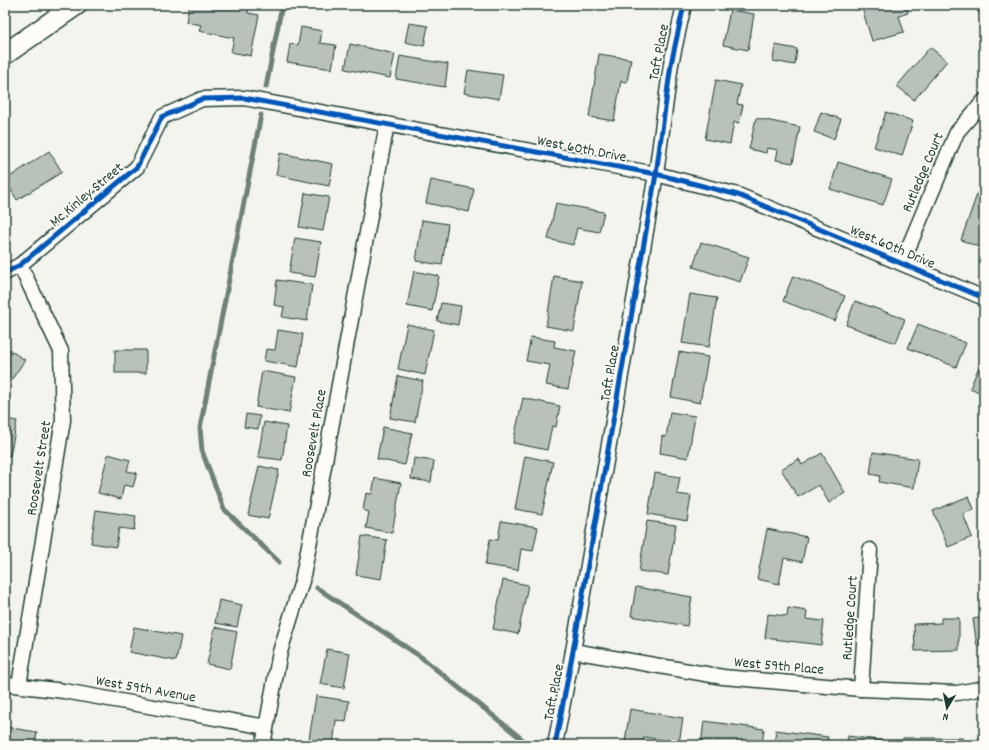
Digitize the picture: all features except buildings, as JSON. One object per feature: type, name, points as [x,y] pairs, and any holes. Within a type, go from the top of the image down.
[{"type":"main road","points":[[5,54],[76,5]]},
{"type":"street","name":"Taft Place","points":[[556,745],[656,174],[671,64],[684,5]]},
{"type":"street","name":"West 60th Drive","points":[[162,117],[202,99],[244,98],[656,174],[738,195],[984,298]]},
{"type":"street","name":"Rutledge Court","points":[[902,263],[957,132],[984,101]]},
{"type":"street","name":"Mc Kinley Street","points":[[5,273],[20,264],[137,167],[162,117]]},
{"type":"street","name":"Roosevelt Place","points":[[263,745],[280,652],[302,580],[387,124]]},
{"type":"street","name":"Roosevelt Street","points":[[12,684],[63,420],[61,351],[20,264]]},
{"type":"street","name":"Rutledge Court","points":[[861,689],[870,550]]},
{"type":"street","name":"West 59th Place","points":[[573,651],[723,677],[861,689],[957,693],[984,688]]},
{"type":"street","name":"West 59th Avenue","points":[[12,684],[64,691],[266,727]]},
{"type":"lane","points":[[979,5],[984,12]]},
{"type":"waterway","points":[[266,87],[282,5]]},
{"type":"waterway","points":[[261,115],[200,428],[202,451],[224,509],[279,562]]},
{"type":"waterway","points":[[317,588],[421,657],[529,745]]},
{"type":"cycle path","points":[[555,745],[573,651],[656,174],[671,64],[684,5]]},
{"type":"cycle path","points":[[5,273],[20,265],[137,167],[162,117],[202,99],[244,98],[656,174],[738,195],[984,298]]}]
